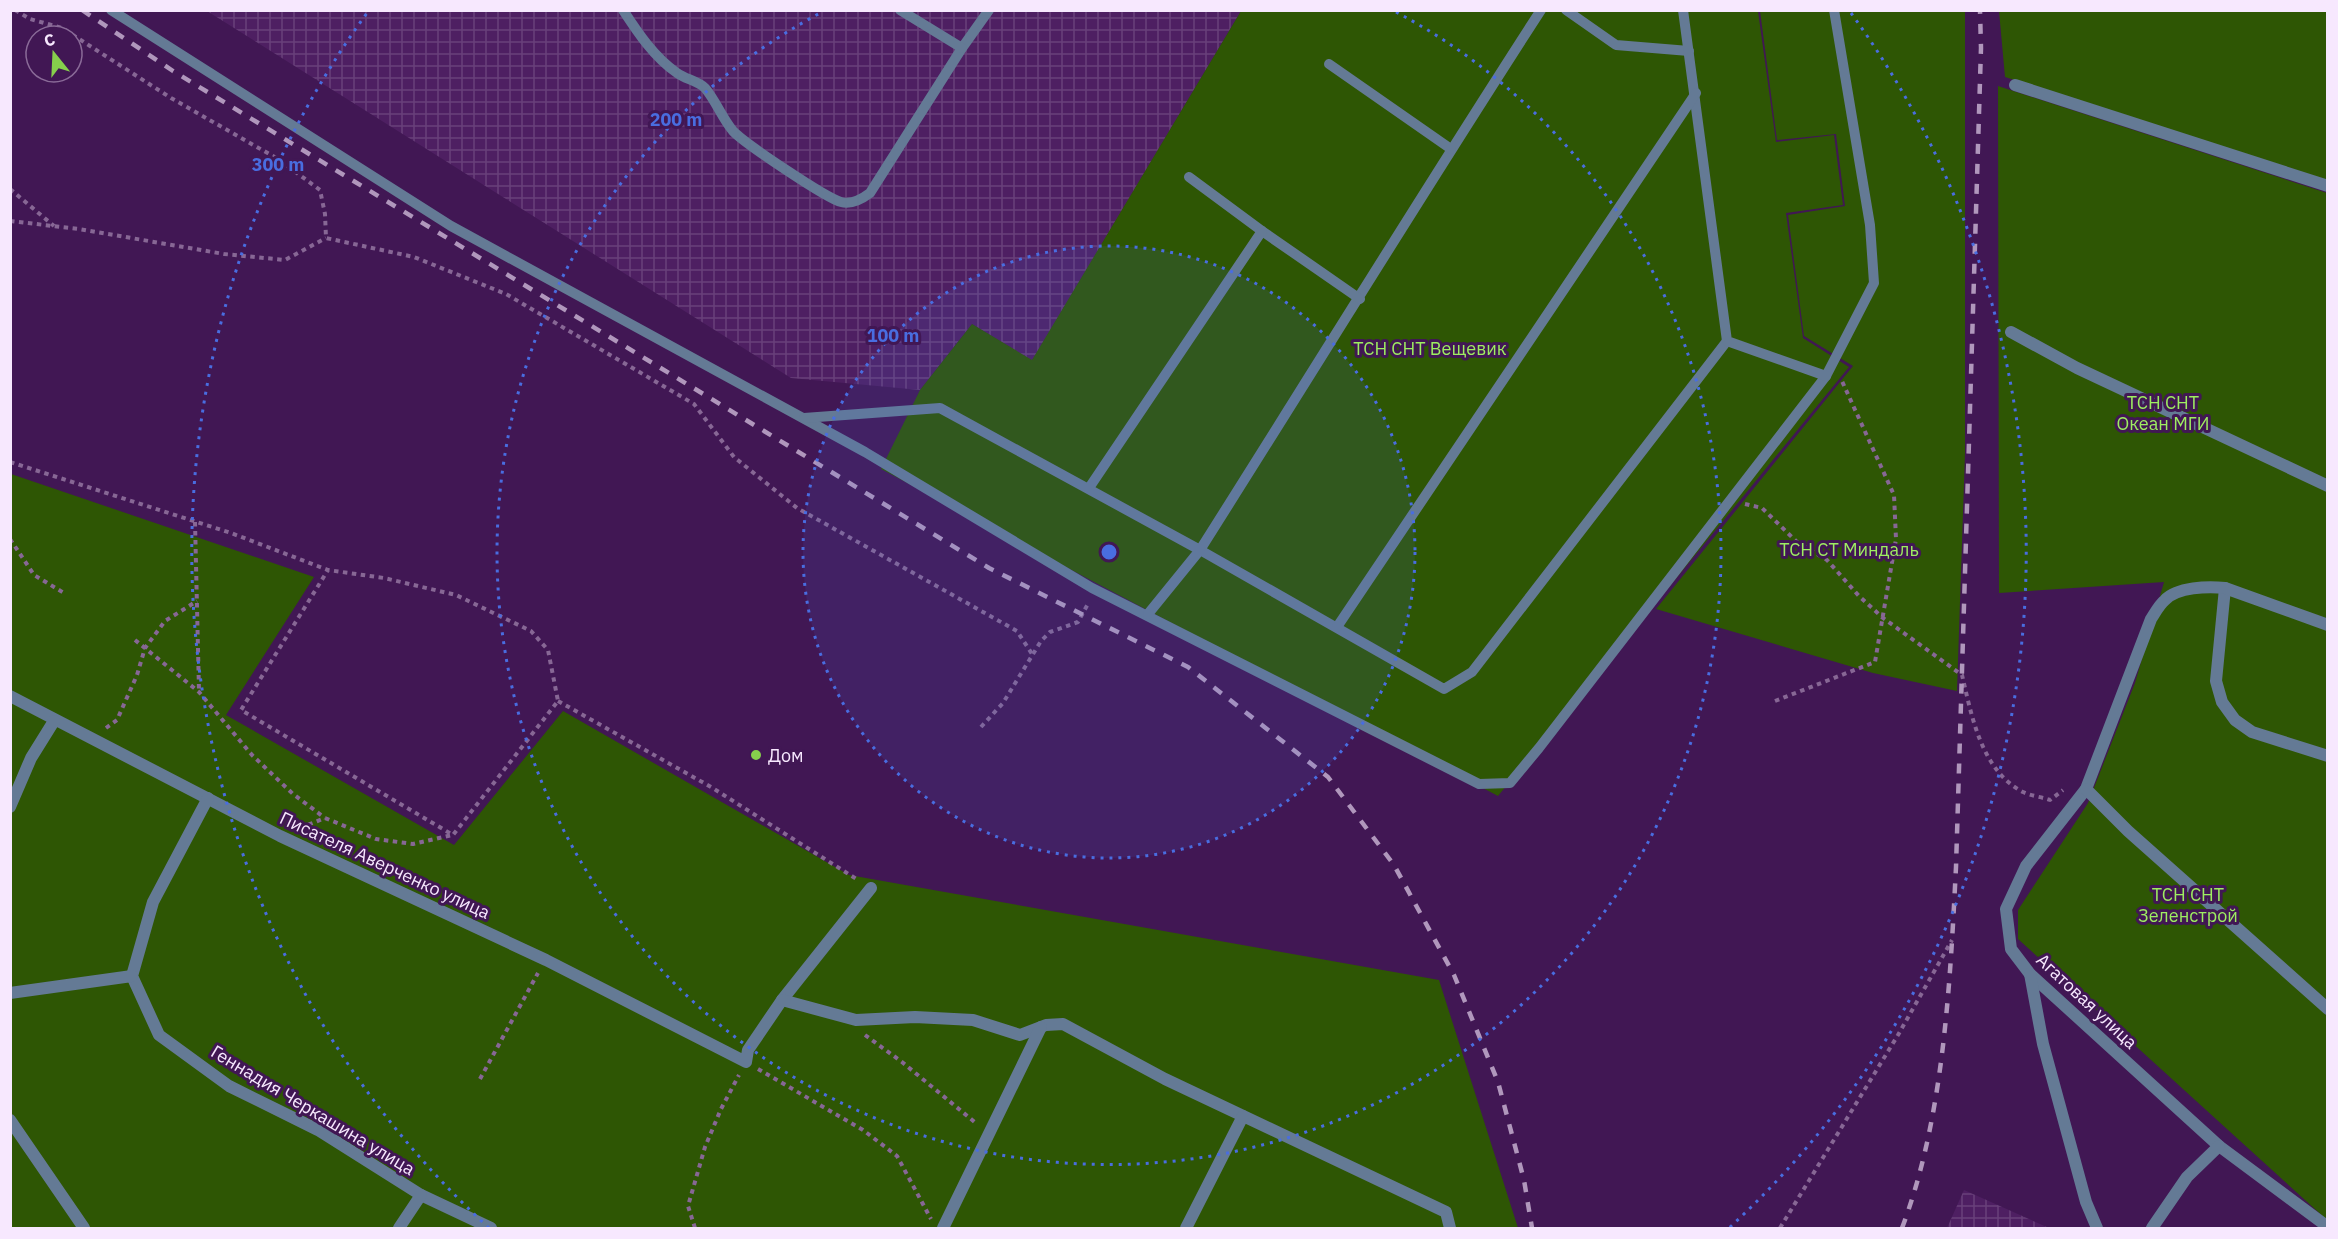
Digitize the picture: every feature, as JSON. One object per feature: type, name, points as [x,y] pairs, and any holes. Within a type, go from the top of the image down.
[{"type":"street","points":[[2015,85],[2328,186]]},
{"type":"street","points":[[2011,332],[2077,368],[2328,486]]},
{"type":"street","name":"Агатовая улица","points":[[2328,625],[2225,588],[2207,586],[2190,589],[2166,598],[2151,619],[2086,789],[2026,866],[2006,909],[2011,949],[2030,974],[2219,1146],[2328,1227]]},
{"type":"street","points":[[2225,588],[2216,681],[2222,702],[2235,720],[2252,732],[2328,756]]},
{"type":"street","name":"Писателя Аверченко улица","points":[[10,696],[54,721],[279,836],[546,960],[746,1062]]},
{"type":"street","points":[[10,807],[31,758],[54,721]]},
{"type":"street","points":[[2086,789],[2128,831],[2328,1009]]},
{"type":"street","points":[[10,993],[132,976],[153,902],[207,798]]},
{"type":"street","points":[[746,1062],[748,1050],[782,1000],[871,888]]},
{"type":"street","points":[[2030,974],[2043,1044],[2086,1202],[2097,1228]]},
{"type":"street","name":"Геннадия Черкашина улица","points":[[132,976],[159,1035],[230,1086],[318,1130],[421,1195],[491,1228]]},
{"type":"street","points":[[782,1000],[856,1020],[915,1017],[973,1020],[1020,1035],[1041,1027],[1063,1024],[1164,1079],[1446,1212],[1450,1228]]},
{"type":"street","points":[[943,1228],[1041,1027]]},
{"type":"street","points":[[1186,1228],[1243,1116]]},
{"type":"street","points":[[10,1120],[84,1228]]},
{"type":"street","points":[[2152,1228],[2187,1177],[2219,1146]]},
{"type":"street","points":[[399,1228],[421,1195]]},
{"type":"lane","points":[[111,10],[451,226],[865,452],[1092,588],[1148,614],[1479,784],[1510,783],[1539,748],[1826,376],[1874,283],[1870,225],[1834,10]]},
{"type":"lane","points":[[622,10],[642,40],[677,73],[704,87],[733,132],[777,163],[841,202],[862,200],[870,193],[988,10]]},
{"type":"lane","points":[[900,10],[962,48]]},
{"type":"lane","points":[[1148,614],[1200,550],[1360,299],[1451,149],[1541,10]]},
{"type":"lane","points":[[1566,10],[1616,45],[1689,51]]},
{"type":"lane","points":[[803,418],[940,408],[1089,488],[1444,689],[1473,672],[1726,341],[1696,93],[1683,10]]},
{"type":"lane","points":[[1329,64],[1451,149]]},
{"type":"lane","points":[[1336,627],[1696,93]]},
{"type":"lane","points":[[1189,177],[1360,299]]},
{"type":"lane","points":[[1089,488],[1262,231]]},
{"type":"lane","points":[[1726,341],[1826,376]]},
{"type":"path","points":[[15,10],[30,19],[62,28],[171,98],[278,159],[320,190],[325,214],[326,238]]},
{"type":"path","points":[[10,189],[55,226]]},
{"type":"path","points":[[10,221],[55,226],[224,254],[285,260],[326,238],[414,257],[506,294],[694,404],[734,457],[797,508],[1017,631],[1032,654]]},
{"type":"path","points":[[1775,701],[1875,663],[1883,618],[1896,539],[1894,495],[1833,364]]},
{"type":"path","points":[[10,462],[195,522],[328,570],[384,578],[456,595],[531,631],[548,650],[558,701],[453,835],[413,844],[376,839],[326,818],[293,794],[252,755],[199,692],[135,640]]},
{"type":"path","points":[[1730,499],[1762,508],[1797,542],[1827,560],[1859,596],[1883,618],[1962,675],[1974,726],[1998,774],[2024,793],[2050,800],[2076,781],[2086,789]]},
{"type":"path","points":[[195,522],[199,692]]},
{"type":"path","points":[[10,539],[34,575],[64,592]]},
{"type":"path","points":[[328,570],[241,710],[453,835]]},
{"type":"path","points":[[981,727],[1003,703],[1041,641],[1050,632],[1078,622],[1088,607],[1092,588]]},
{"type":"path","points":[[91,739],[117,720],[137,675],[145,648],[165,621],[197,601]]},
{"type":"path","points":[[558,701],[711,787],[871,888]]},
{"type":"path","points":[[279,836],[326,818]]},
{"type":"path","points":[[1780,1228],[1898,1035],[1952,940]]},
{"type":"path","points":[[480,1079],[546,960]]},
{"type":"path","points":[[864,1034],[975,1122],[986,1141]]},
{"type":"path","points":[[694,1228],[688,1206],[705,1147],[721,1109],[746,1062],[802,1097],[863,1130],[897,1156],[936,1228]]},
{"type":"shaded area","points":[[207,11],[1241,11],[1032,361],[972,324],[920,390],[791,378]]},
{"type":"shaded area","points":[[1964,1190],[2049,1228],[1947,1228]]},
{"type":"green space","name":"ТСН СНТ Вещевик","points":[[1241,11],[1758,11],[1776,142],[1834,135],[1843,205],[1786,213],[1803,338],[1849,367],[1498,796],[881,469],[920,390],[972,324],[1032,360]]},
{"type":"green space","name":"ТСН СТ Миндаль","points":[[1760,11],[1965,11],[1965,453],[1957,691],[1873,673],[1656,609],[1853,366],[1804,336],[1788,215],[1845,206],[1836,134],[1777,140]]},
{"type":"green space","points":[[1999,11],[2327,11],[2327,180],[2005,77]]},
{"type":"green space","points":[[1998,86],[2327,193],[2327,1220],[2018,939],[2018,910],[2088,803],[2135,683],[2164,582],[1999,593]]},
{"type":"green space","points":[[11,474],[314,577],[226,715],[454,845],[563,711],[849,875],[1439,980],[1518,1228],[11,1228]]},
{"type":"railway","points":[[82,10],[173,71],[989,568],[1188,667],[1328,777],[1394,865],[1454,975],[1498,1082],[1524,1180],[1532,1228]]},
{"type":"railway","points":[[1902,1228],[1916,1185],[1936,1096],[1951,957],[1956,867],[1981,48],[1980,10]]},
{"type":"place","name":"Дом","points":[[756,755]]},
{"type":"park label","name":"ТСН СНТ Океан МГИ","points":[[2163,412]]},
{"type":"park label","name":"ТСН СНТ Зеленстрой","points":[[2188,904]]}]
